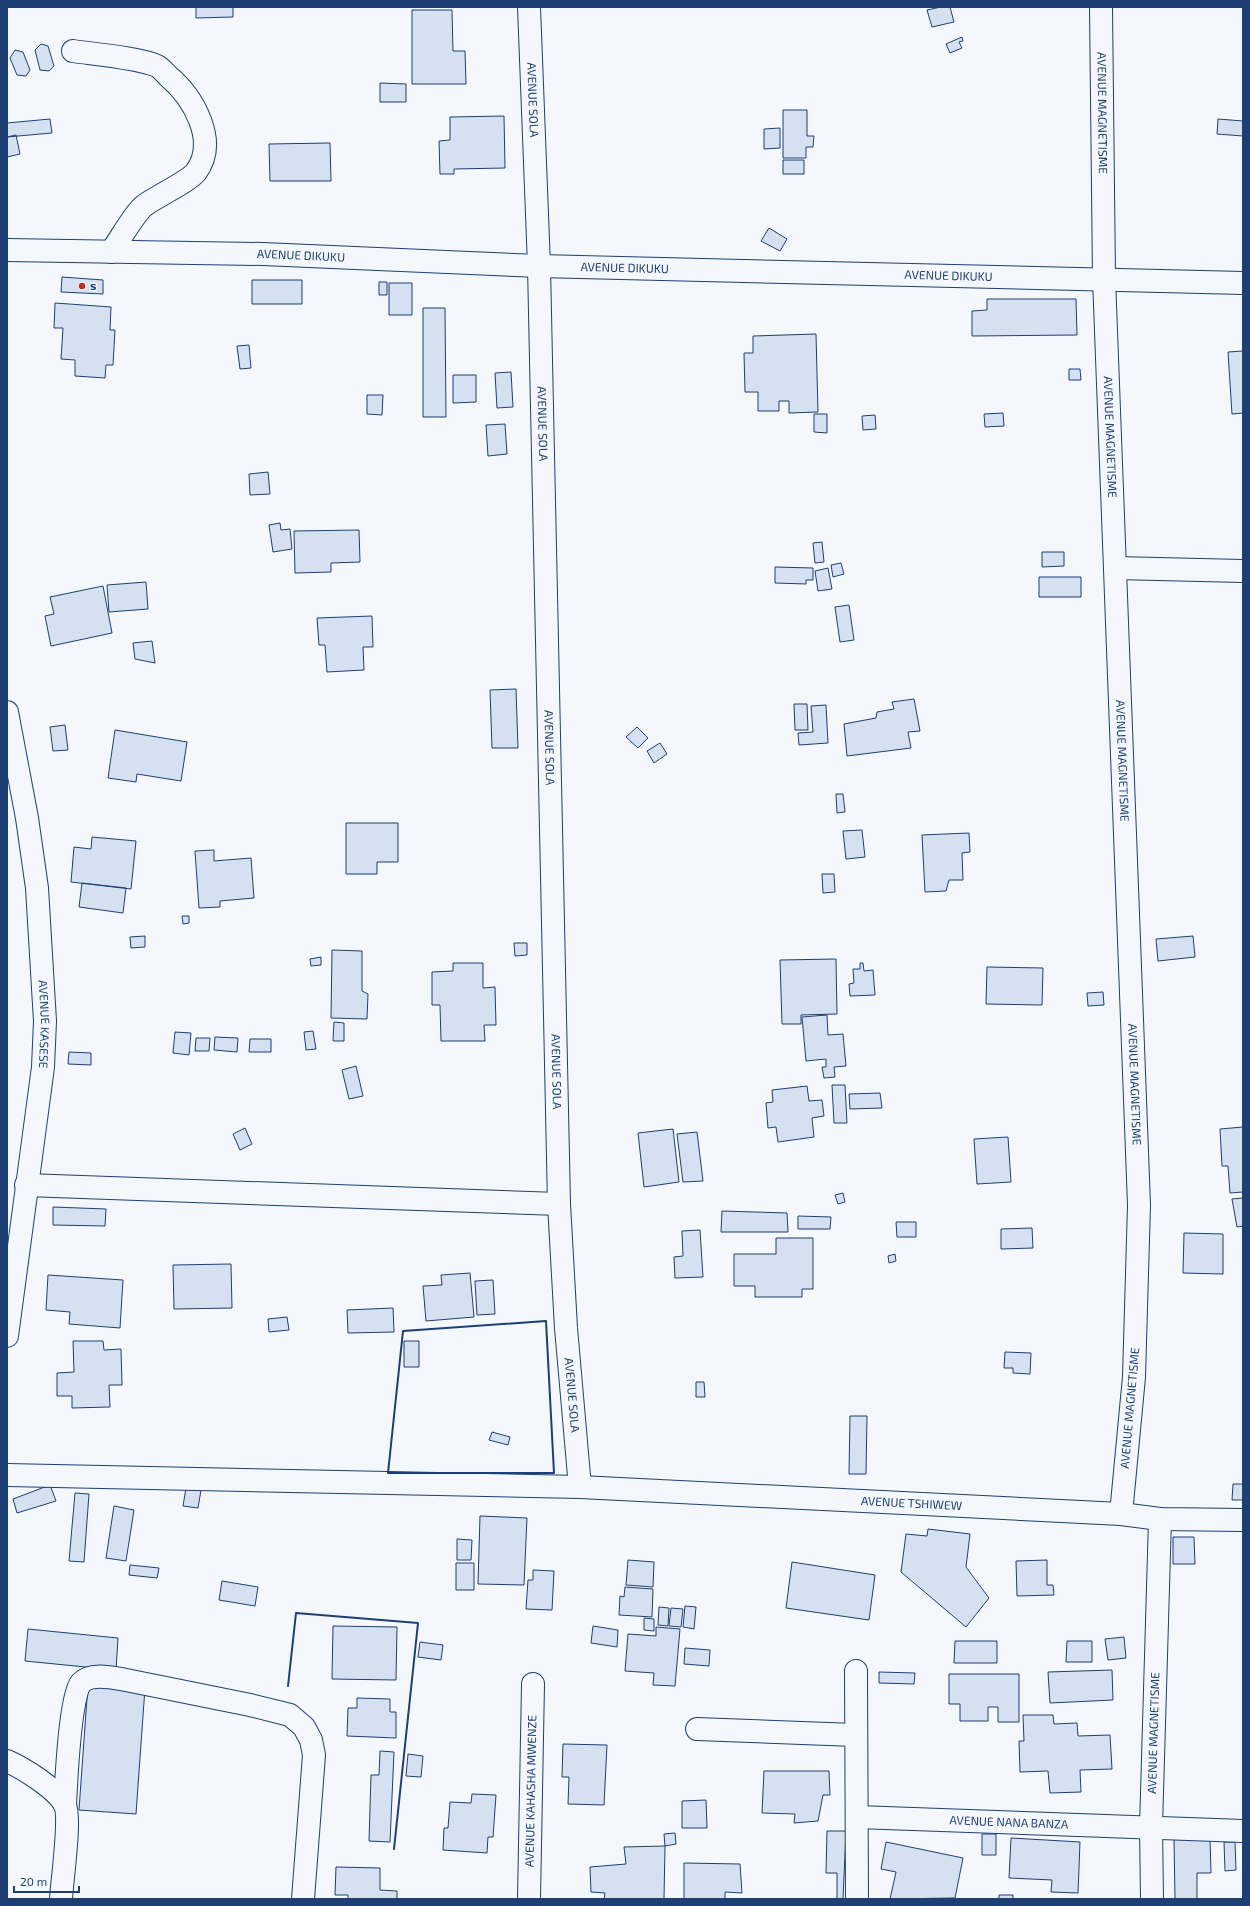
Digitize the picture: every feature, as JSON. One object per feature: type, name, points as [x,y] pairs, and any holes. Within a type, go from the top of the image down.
[{"type":"street","name":"AVENUE SOLA","points":[[530,7],[539,266],[560,1204],[566,1328],[580,1487]]},
{"type":"street","name":"AVENUE MAGNETISME","points":[[1100,7],[1104,278],[1139,1205],[1134,1377],[1121,1514]]},
{"type":"street","points":[[73,51],[144,62],[157,66],[190,98],[199,116],[204,136],[204,156],[201,166],[194,174],[143,206],[111,252]]},
{"type":"street","name":"AVENUE DIKUKU","points":[[7,250],[263,254],[539,266],[1104,278],[1243,283]]},
{"type":"street","points":[[1115,568],[1243,571]]},
{"type":"street","name":"AVENUE KASESE","points":[[7,712],[27,818],[37,888],[45,1021],[43,1067],[7,1336]]},
{"type":"street","points":[[26,1185],[560,1204]]},
{"type":"street","name":"AVENUE TSHIWEW","points":[[7,1475],[580,1487],[1121,1514],[1160,1519],[1243,1520]]},
{"type":"street","name":"AVENUE MAGNETISME","points":[[1152,1899],[1151,1827],[1160,1519]]},
{"type":"street","points":[[856,1671],[855,1735],[857,1899]]},
{"type":"street","points":[[61,1899],[67,1820],[65,1805],[69,1740],[76,1695],[81,1683],[89,1678],[106,1677],[250,1705],[290,1715],[304,1726],[311,1740],[314,1755],[304,1899]]},
{"type":"street","name":"AVENUE KAHASHA MWENZE","points":[[529,1899],[533,1684]]},
{"type":"street","points":[[697,1729],[855,1735]]},
{"type":"street","points":[[7,1761],[21,1767],[35,1777],[56,1794],[65,1805]]},
{"type":"street","name":"AVENUE NANA BANZA","points":[[857,1818],[1243,1830]]},
{"type":"building","points":[[196,7],[233,7],[233,17],[196,18]]},
{"type":"building","points":[[950,7],[954,22],[932,27],[927,10]]},
{"type":"building","points":[[412,10],[452,10],[453,51],[465,51],[466,84],[412,84]]},
{"type":"building","points":[[962,37],[963,41],[959,42],[962,48],[950,53],[946,44]]},
{"type":"building","points":[[41,44],[48,46],[54,66],[49,71],[40,70],[35,50]]},
{"type":"building","points":[[15,50],[23,52],[30,70],[26,76],[17,75],[10,58]]},
{"type":"building","points":[[380,83],[406,84],[406,102],[380,102]]},
{"type":"building","points":[[783,110],[807,110],[807,136],[814,136],[813,147],[806,147],[806,158],[783,158]]},
{"type":"building","points":[[504,116],[505,168],[454,169],[454,174],[440,174],[439,141],[450,140],[450,117]]},
{"type":"building","points":[[50,119],[52,133],[7,137],[7,123]]},
{"type":"building","points":[[1218,119],[1243,121],[1243,136],[1217,134]]},
{"type":"building","points":[[780,128],[780,148],[764,149],[764,129]]},
{"type":"building","points":[[16,135],[20,154],[7,157],[7,137]]},
{"type":"building","points":[[330,143],[331,181],[270,181],[269,144]]},
{"type":"building","points":[[783,160],[804,160],[804,174],[783,174]]},
{"type":"building","points":[[769,228],[787,239],[780,251],[761,241]]},
{"type":"building","name":"s","points":[[62,277],[103,280],[103,294],[61,292]]},
{"type":"building","points":[[252,280],[302,280],[302,304],[252,304]]},
{"type":"building","points":[[379,282],[387,282],[387,295],[379,295]]},
{"type":"building","points":[[389,283],[412,283],[412,315],[389,315]]},
{"type":"building","points":[[987,299],[1076,299],[1077,335],[972,336],[972,311],[987,310]]},
{"type":"building","points":[[55,303],[111,307],[110,330],[115,330],[113,365],[106,365],[105,378],[75,376],[75,360],[61,359],[63,328],[54,328]]},
{"type":"building","points":[[423,308],[445,308],[446,417],[423,417]]},
{"type":"building","points":[[816,334],[818,412],[789,413],[789,401],[779,401],[779,411],[758,411],[758,392],[745,392],[744,353],[753,353],[753,336]]},
{"type":"building","points":[[249,345],[251,368],[240,369],[237,346]]},
{"type":"building","points":[[1243,351],[1243,413],[1232,414],[1228,352]]},
{"type":"building","points":[[1069,369],[1080,369],[1081,380],[1069,380]]},
{"type":"building","points":[[511,372],[513,407],[497,408],[495,373]]},
{"type":"building","points":[[453,375],[476,375],[476,402],[453,403]]},
{"type":"building","points":[[367,395],[383,395],[382,415],[367,414]]},
{"type":"building","points":[[1003,413],[1004,426],[985,427],[984,414]]},
{"type":"building","points":[[814,414],[827,414],[827,433],[814,432]]},
{"type":"building","points":[[875,415],[876,429],[863,430],[862,416]]},
{"type":"building","points":[[505,424],[507,454],[488,456],[486,425]]},
{"type":"building","points":[[268,472],[270,494],[250,495],[249,474]]},
{"type":"building","points":[[280,523],[281,530],[290,529],[292,549],[273,552],[269,525]]},
{"type":"building","points":[[359,530],[360,562],[331,563],[331,572],[295,573],[294,531]]},
{"type":"building","points":[[822,542],[824,562],[815,563],[813,543]]},
{"type":"building","points":[[1042,552],[1064,552],[1064,566],[1042,567]]},
{"type":"building","points":[[841,563],[844,574],[833,577],[831,565]]},
{"type":"building","points":[[775,567],[813,568],[813,580],[806,580],[806,584],[775,583]]},
{"type":"building","points":[[828,568],[832,589],[818,591],[815,571]]},
{"type":"building","points":[[1039,577],[1081,577],[1081,597],[1039,597]]},
{"type":"building","points":[[146,582],[148,609],[109,612],[107,585]]},
{"type":"building","points":[[103,586],[112,633],[51,646],[45,616],[54,614],[50,597]]},
{"type":"building","points":[[849,605],[854,640],[840,642],[835,607]]},
{"type":"building","points":[[372,616],[373,647],[363,647],[364,670],[327,672],[325,645],[319,645],[317,618]]},
{"type":"building","points":[[152,641],[155,663],[135,659],[133,643]]},
{"type":"building","points":[[516,689],[518,748],[492,748],[490,690]]},
{"type":"building","points":[[914,699],[920,731],[908,732],[911,748],[847,756],[844,724],[876,718],[877,712],[894,709],[892,702]]},
{"type":"building","points":[[794,704],[807,704],[808,730],[795,730]]},
{"type":"building","points":[[826,705],[828,743],[799,745],[798,733],[813,732],[811,706]]},
{"type":"building","points":[[65,725],[68,750],[53,751],[50,727]]},
{"type":"building","points":[[637,727],[648,738],[638,748],[626,737]]},
{"type":"building","points":[[115,730],[187,742],[181,781],[137,774],[136,782],[108,778]]},
{"type":"building","points":[[660,743],[667,754],[654,763],[647,751]]},
{"type":"building","points":[[836,794],[843,794],[845,812],[837,813]]},
{"type":"building","points":[[346,823],[398,823],[398,862],[377,862],[377,874],[346,874]]},
{"type":"building","points":[[862,830],[865,857],[846,859],[843,831]]},
{"type":"building","points":[[969,833],[970,852],[962,853],[963,880],[949,880],[946,891],[925,892],[922,835]]},
{"type":"building","points":[[92,837],[136,841],[131,889],[71,882],[74,847],[91,849]]},
{"type":"building","points":[[214,850],[214,861],[251,858],[254,898],[220,901],[220,907],[199,908],[195,851]]},
{"type":"building","points":[[822,874],[834,874],[835,892],[823,893]]},
{"type":"building","points":[[82,883],[126,888],[123,913],[79,907]]},
{"type":"building","points":[[182,916],[189,916],[189,923],[183,924]]},
{"type":"building","points":[[145,936],[145,947],[131,948],[130,937]]},
{"type":"building","points":[[1193,936],[1195,957],[1158,961],[1156,939]]},
{"type":"building","points":[[514,943],[527,943],[527,955],[515,956]]},
{"type":"building","points":[[332,950],[362,951],[362,991],[368,994],[367,1019],[331,1018]]},
{"type":"building","points":[[321,957],[321,965],[311,966],[310,959]]},
{"type":"building","points":[[836,959],[837,1014],[801,1015],[801,1024],[782,1024],[780,960]]},
{"type":"building","points":[[453,963],[483,963],[483,988],[495,987],[496,1025],[484,1025],[485,1041],[441,1041],[440,1005],[432,1005],[432,972],[453,971]]},
{"type":"building","points":[[860,963],[863,963],[864,971],[873,970],[875,995],[850,996],[849,984],[854,983],[853,969],[860,969]]},
{"type":"building","points":[[987,967],[1043,968],[1042,1005],[986,1004]]},
{"type":"building","points":[[1103,992],[1104,1005],[1088,1006],[1087,993]]},
{"type":"building","points":[[827,1015],[828,1035],[843,1034],[846,1066],[834,1067],[835,1077],[824,1078],[822,1067],[826,1067],[826,1059],[806,1061],[802,1017]]},
{"type":"building","points":[[334,1022],[344,1023],[344,1041],[333,1041]]},
{"type":"building","points":[[313,1031],[316,1049],[306,1050],[304,1032]]},
{"type":"building","points":[[175,1032],[191,1033],[189,1055],[173,1053]]},
{"type":"building","points":[[215,1037],[238,1038],[237,1052],[214,1050]]},
{"type":"building","points":[[196,1038],[210,1038],[209,1051],[195,1051]]},
{"type":"building","points":[[250,1039],[271,1039],[271,1052],[249,1052]]},
{"type":"building","points":[[69,1052],[91,1053],[91,1065],[68,1064]]},
{"type":"building","points":[[356,1066],[363,1096],[349,1099],[342,1070]]},
{"type":"building","points":[[832,1085],[845,1085],[847,1123],[834,1123]]},
{"type":"building","points":[[807,1086],[809,1101],[822,1100],[824,1116],[812,1118],[814,1137],[778,1142],[776,1127],[768,1128],[766,1103],[773,1102],[772,1090]]},
{"type":"building","points":[[880,1093],[882,1108],[850,1109],[849,1094]]},
{"type":"building","points":[[1243,1127],[1243,1192],[1230,1193],[1228,1166],[1222,1166],[1220,1129]]},
{"type":"building","points":[[245,1128],[252,1144],[240,1150],[233,1134]]},
{"type":"building","points":[[673,1129],[679,1182],[644,1187],[638,1133]]},
{"type":"building","points":[[697,1132],[703,1181],[683,1182],[677,1134]]},
{"type":"building","points":[[1008,1137],[1011,1182],[977,1184],[974,1139]]},
{"type":"building","points":[[843,1193],[845,1202],[838,1204],[835,1195]]},
{"type":"building","points":[[1243,1198],[1243,1226],[1237,1227],[1232,1199]]},
{"type":"building","points":[[53,1207],[106,1209],[105,1226],[53,1225]]},
{"type":"building","points":[[722,1211],[787,1213],[788,1232],[721,1232]]},
{"type":"building","points":[[798,1216],[831,1217],[830,1229],[798,1229]]},
{"type":"building","points":[[896,1222],[916,1222],[916,1237],[897,1237]]},
{"type":"building","points":[[1032,1228],[1033,1248],[1001,1249],[1001,1229]]},
{"type":"building","points":[[700,1230],[703,1277],[675,1278],[674,1257],[683,1256],[682,1231]]},
{"type":"building","points":[[1184,1233],[1223,1234],[1223,1274],[1183,1273]]},
{"type":"building","points":[[776,1238],[813,1238],[813,1289],[802,1289],[802,1297],[755,1297],[755,1286],[734,1286],[734,1254],[776,1254]]},
{"type":"building","points":[[895,1254],[896,1261],[889,1263],[888,1256]]},
{"type":"building","points":[[231,1264],[232,1308],[174,1309],[173,1265]]},
{"type":"building","points":[[470,1273],[474,1317],[426,1321],[423,1286],[442,1285],[441,1275]]},
{"type":"building","points":[[48,1275],[123,1280],[120,1328],[69,1324],[70,1312],[46,1310]]},
{"type":"building","points":[[493,1280],[495,1314],[477,1315],[475,1281]]},
{"type":"building","points":[[393,1308],[394,1332],[348,1333],[347,1310]]},
{"type":"building","points":[[287,1317],[289,1330],[269,1332],[268,1319]]},
{"type":"building","points":[[73,1341],[103,1341],[104,1350],[121,1349],[122,1385],[109,1385],[110,1407],[72,1408],[72,1396],[57,1396],[57,1373],[74,1372]]},
{"type":"building","points":[[404,1341],[419,1341],[419,1367],[404,1367]]},
{"type":"building","points":[[1005,1352],[1031,1353],[1030,1374],[1013,1373],[1013,1368],[1004,1368]]},
{"type":"building","points":[[696,1382],[704,1382],[705,1397],[696,1397]]},
{"type":"building","points":[[850,1416],[867,1416],[866,1474],[849,1474]]},
{"type":"building","points":[[492,1432],[510,1437],[508,1445],[489,1440]]},
{"type":"building","points":[[1233,1484],[1243,1484],[1243,1500],[1232,1500]]},
{"type":"building","points":[[50,1485],[56,1501],[17,1513],[13,1499]]},
{"type":"building","points":[[186,1488],[201,1490],[198,1508],[183,1506]]},
{"type":"building","points":[[75,1493],[89,1494],[84,1562],[69,1561]]},
{"type":"building","points":[[114,1506],[134,1510],[126,1561],[106,1558]]},
{"type":"building","points":[[480,1516],[527,1518],[524,1585],[478,1584]]},
{"type":"building","points":[[928,1529],[970,1534],[966,1567],[989,1598],[966,1627],[901,1572],[906,1534],[927,1536]]},
{"type":"building","points":[[1173,1537],[1194,1537],[1195,1564],[1173,1564]]},
{"type":"building","points":[[457,1539],[472,1540],[471,1560],[457,1560]]},
{"type":"building","points":[[628,1560],[654,1562],[653,1587],[626,1585]]},
{"type":"building","points":[[1047,1560],[1047,1585],[1053,1585],[1054,1595],[1017,1596],[1016,1561]]},
{"type":"building","points":[[792,1562],[875,1575],[869,1620],[786,1608]]},
{"type":"building","points":[[456,1563],[474,1563],[474,1590],[456,1590]]},
{"type":"building","points":[[130,1565],[159,1568],[157,1578],[129,1575]]},
{"type":"building","points":[[533,1570],[554,1571],[552,1610],[526,1609],[528,1580],[533,1580]]},
{"type":"building","points":[[222,1581],[258,1587],[255,1606],[219,1600]]},
{"type":"building","points":[[625,1587],[653,1589],[652,1617],[619,1615],[620,1596],[624,1597]]},
{"type":"building","points":[[685,1606],[696,1607],[694,1629],[683,1627]]},
{"type":"building","points":[[659,1607],[669,1608],[668,1626],[658,1625]]},
{"type":"building","points":[[671,1608],[683,1609],[681,1627],[669,1626]]},
{"type":"building","points":[[644,1618],[654,1619],[654,1631],[644,1630]]},
{"type":"building","points":[[333,1626],[397,1627],[396,1680],[332,1679]]},
{"type":"building","points":[[593,1626],[618,1630],[617,1647],[591,1643]]},
{"type":"building","points":[[656,1627],[680,1629],[675,1686],[653,1685],[654,1673],[625,1671],[628,1634],[656,1636]]},
{"type":"building","points":[[28,1629],[118,1638],[116,1670],[25,1661]]},
{"type":"building","points":[[1124,1637],[1126,1658],[1108,1660],[1105,1639]]},
{"type":"building","points":[[955,1641],[997,1641],[997,1663],[954,1663]]},
{"type":"building","points":[[1067,1641],[1092,1641],[1092,1662],[1066,1662]]},
{"type":"building","points":[[420,1642],[443,1645],[441,1660],[418,1657]]},
{"type":"building","points":[[685,1648],[710,1650],[709,1666],[684,1664]]},
{"type":"building","points":[[1112,1670],[1113,1700],[1050,1703],[1048,1672]]},
{"type":"building","points":[[879,1672],[915,1673],[914,1684],[879,1683]]},
{"type":"building","points":[[949,1674],[1019,1674],[1019,1722],[998,1722],[998,1707],[988,1707],[988,1721],[960,1721],[960,1704],[949,1704]]},
{"type":"building","points":[[88,1684],[145,1688],[136,1814],[79,1810]]},
{"type":"building","points":[[357,1698],[390,1699],[390,1712],[396,1712],[396,1738],[347,1736],[348,1708],[357,1708]]},
{"type":"building","points":[[1023,1715],[1053,1715],[1054,1724],[1077,1723],[1078,1736],[1110,1735],[1112,1769],[1080,1770],[1081,1792],[1050,1793],[1048,1771],[1020,1772],[1019,1741],[1024,1741]]},
{"type":"building","points":[[563,1744],[607,1745],[604,1805],[568,1804],[569,1777],[562,1777]]},
{"type":"building","points":[[380,1751],[394,1752],[390,1842],[369,1841],[371,1775],[379,1775]]},
{"type":"building","points":[[408,1754],[423,1756],[421,1777],[406,1776]]},
{"type":"building","points":[[764,1771],[829,1771],[830,1795],[823,1795],[818,1821],[794,1823],[795,1814],[762,1813]]},
{"type":"building","points":[[472,1794],[496,1795],[493,1837],[488,1837],[487,1853],[443,1850],[444,1828],[448,1828],[450,1802],[471,1803]]},
{"type":"building","points":[[706,1800],[707,1828],[682,1828],[682,1801]]},
{"type":"building","points":[[827,1831],[846,1831],[843,1899],[834,1899],[837,1898],[837,1873],[826,1873]]},
{"type":"building","points":[[675,1833],[676,1844],[665,1846],[664,1834]]},
{"type":"building","points":[[982,1834],[996,1834],[996,1855],[982,1855]]},
{"type":"building","points":[[1011,1838],[1080,1842],[1078,1893],[1051,1892],[1052,1880],[1009,1878]]},
{"type":"building","points":[[1210,1838],[1211,1873],[1197,1873],[1197,1899],[1175,1899],[1174,1839]]},
{"type":"building","points":[[886,1842],[963,1858],[955,1898],[890,1899],[896,1872],[881,1869]]},
{"type":"building","points":[[1224,1842],[1235,1842],[1236,1870],[1225,1871]]},
{"type":"building","points":[[665,1846],[664,1899],[604,1899],[605,1893],[591,1892],[590,1867],[626,1864],[624,1847]]},
{"type":"building","points":[[684,1863],[740,1864],[742,1893],[725,1892],[725,1899],[684,1899]]},
{"type":"building","points":[[336,1867],[380,1868],[380,1890],[397,1891],[397,1899],[348,1899],[348,1895],[335,1895]]},
{"type":"building","points":[[999,1895],[1013,1895],[1013,1899],[999,1899]]},
{"type":"wall","points":[[546,1321],[554,1473],[388,1473],[403,1331],[546,1321]]},
{"type":"wall","points":[[288,1686],[296,1613],[418,1623],[394,1849]]},
{"type":"place","name":"s","points":[[82,286]]}]
